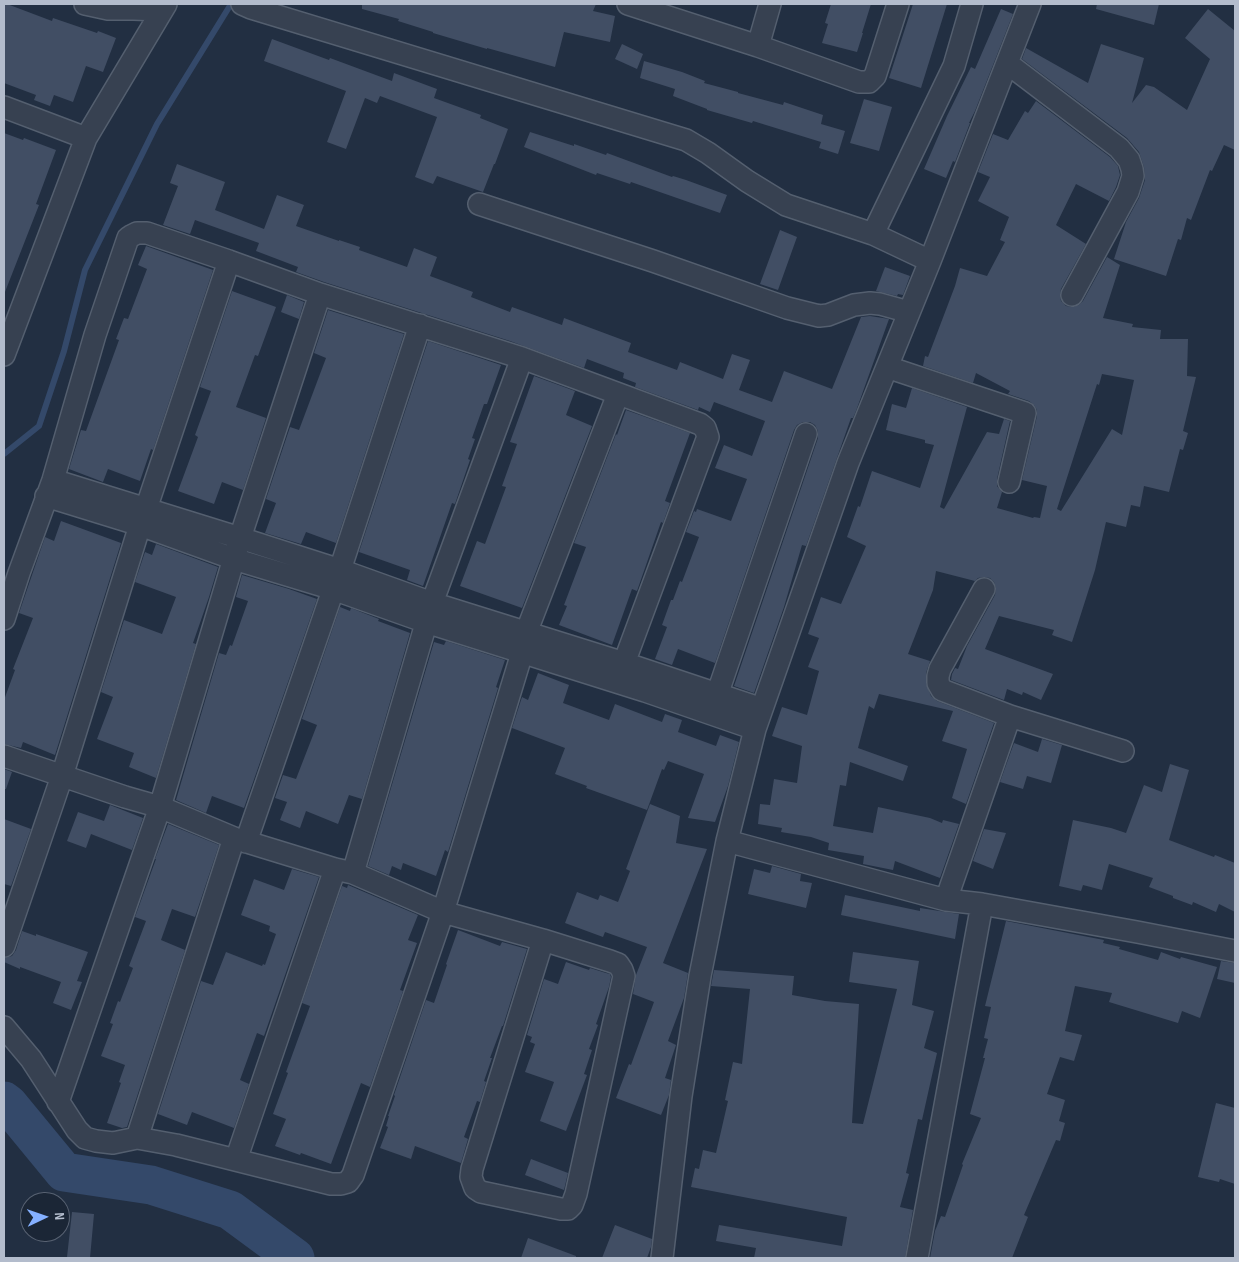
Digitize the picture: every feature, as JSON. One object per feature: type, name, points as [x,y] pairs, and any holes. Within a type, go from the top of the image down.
[{"type":"street","points":[[85,4],[108,9],[164,7]]},
{"type":"street","points":[[758,46],[770,4]]},
{"type":"street","points":[[635,5],[860,82],[868,82],[876,76],[898,4]]},
{"type":"street","points":[[873,234],[954,66],[972,4]]},
{"type":"street","points":[[662,1258],[681,1096],[700,976],[727,841],[755,729],[848,463],[930,261],[1030,4]]},
{"type":"street","points":[[246,6],[686,140],[786,205],[873,234],[930,261]]},
{"type":"street","points":[[4,355],[86,138],[164,7]]},
{"type":"street","points":[[1007,63],[1120,148],[1129,160],[1132,169],[1133,176],[1128,192],[1072,295]]},
{"type":"street","points":[[4,107],[86,138]]},
{"type":"street","points":[[479,204],[653,261],[787,308],[819,316],[828,316],[854,305],[870,303],[909,312]]},
{"type":"street","points":[[4,619],[11,571],[49,488],[94,335],[128,238],[137,233],[147,233],[320,294],[522,358],[700,424],[705,428],[708,437],[624,663]]},
{"type":"street","points":[[4,946],[62,776],[143,517],[229,261]]},
{"type":"street","points":[[58,1102],[160,807],[240,538],[320,294]]},
{"type":"street","points":[[137,1138],[240,840],[337,580],[420,325]]},
{"type":"street","points":[[236,1160],[344,871],[429,613],[522,358]]},
{"type":"street","points":[[887,367],[1025,413],[1010,482]]},
{"type":"street","points":[[4,1027],[31,1059],[77,1130],[85,1138],[113,1143],[137,1138],[176,1145],[330,1184],[348,1182],[353,1176],[443,912],[524,643],[618,394]]},
{"type":"street","points":[[718,695],[806,434]]},
{"type":"street","points":[[49,488],[143,517],[240,538],[337,580],[429,613],[524,643],[645,691],[755,729]]},
{"type":"street","points":[[143,517],[234,559],[337,580]]},
{"type":"street","points":[[984,589],[940,670],[938,683],[942,690],[1010,716],[1122,751]]},
{"type":"street","points":[[524,643],[624,663],[762,709]]},
{"type":"street","points":[[946,900],[1010,716]]},
{"type":"street","points":[[4,756],[160,807],[240,840],[344,871],[443,912],[543,940],[618,964],[624,976],[576,1194],[572,1205],[568,1209],[481,1192],[475,1188],[471,1177],[543,940]]},
{"type":"street","points":[[727,841],[946,900],[982,904],[1235,951]]},
{"type":"street","points":[[917,1258],[982,904]]},
{"type":"building","points":[[4,4],[52,21],[53,18],[116,38],[103,72],[86,66],[73,102],[54,95],[50,106],[34,100],[36,95],[4,83]]},
{"type":"building","points":[[362,4],[596,4],[593,11],[615,16],[610,42],[564,32],[555,67],[433,33],[398,21],[399,19],[362,9]]},
{"type":"building","points":[[831,4],[871,4],[857,52],[822,43],[828,24],[825,23]]},
{"type":"building","points":[[913,4],[947,4],[921,88],[889,78]]},
{"type":"building","points":[[1097,4],[1159,4],[1154,25],[1096,9]]},
{"type":"building","points":[[1001,9],[1013,14],[955,162],[953,161],[946,178],[924,169],[971,67],[975,69]]},
{"type":"building","points":[[1208,9],[1235,31],[1235,150],[1224,145],[1212,171],[1210,170],[1191,220],[1187,218],[1181,240],[1178,239],[1166,276],[1114,259],[1126,222],[1139,198],[1145,180],[1144,167],[1139,152],[1127,138],[1022,59],[1026,48],[1088,83],[1101,44],[1144,58],[1132,103],[1146,85],[1154,87],[1187,110],[1210,59],[1185,38]]},
{"type":"building","points":[[272,39],[392,81],[394,73],[437,89],[434,98],[481,115],[480,118],[508,129],[483,192],[437,176],[433,184],[415,177],[437,117],[380,96],[377,103],[365,98],[346,149],[327,142],[346,91],[264,61]]},
{"type":"building","points":[[622,44],[643,54],[637,69],[615,59]]},
{"type":"building","points":[[644,61],[682,72],[705,81],[704,83],[783,105],[784,102],[823,115],[821,124],[845,131],[838,154],[819,148],[821,142],[753,121],[752,123],[707,110],[673,96],[675,89],[640,78]]},
{"type":"building","points":[[864,99],[892,107],[879,151],[850,143]]},
{"type":"building","points":[[1036,101],[1110,157],[1118,166],[1120,175],[1109,201],[1076,184],[1056,225],[1086,244],[1061,289],[1061,301],[1066,306],[1073,307],[1079,305],[1107,257],[1120,265],[1103,318],[1133,324],[1132,327],[1161,330],[1160,339],[1188,339],[1187,376],[1196,377],[1183,431],[1188,433],[1183,450],[1180,449],[1169,492],[1144,486],[1140,507],[1131,505],[1126,527],[1106,522],[1095,570],[1072,642],[1052,635],[1054,630],[999,616],[985,649],[1053,674],[1041,700],[1023,692],[1022,695],[1007,689],[1004,700],[951,680],[955,668],[958,669],[967,646],[995,595],[996,588],[990,578],[978,578],[975,581],[936,571],[933,590],[908,654],[930,661],[926,673],[926,683],[931,696],[937,701],[994,723],[966,804],[952,798],[967,749],[942,741],[953,711],[879,694],[874,709],[869,706],[858,748],[908,766],[903,781],[850,762],[846,786],[840,785],[833,826],[873,833],[878,807],[930,818],[942,823],[943,820],[959,824],[940,878],[895,861],[893,870],[863,864],[864,856],[828,850],[829,843],[811,837],[781,832],[782,828],[758,824],[760,804],[770,805],[774,779],[797,783],[802,746],[772,736],[782,707],[807,715],[819,671],[808,667],[819,638],[808,634],[821,597],[841,604],[866,546],[847,537],[858,506],[860,507],[872,471],[920,488],[934,445],[925,443],[925,440],[886,430],[892,404],[906,408],[912,388],[967,407],[940,507],[944,509],[987,432],[999,434],[1004,419],[1010,421],[997,479],[997,486],[1002,492],[997,508],[1033,518],[1040,518],[1047,486],[1022,480],[1037,416],[1037,410],[1034,405],[1029,401],[1008,394],[1010,391],[976,373],[973,383],[923,366],[925,356],[928,357],[955,286],[960,268],[987,276],[1005,242],[1000,240],[1009,217],[978,201],[990,177],[978,172],[993,134],[1008,140],[1025,111],[1028,113]],"holes":[[[1102,374],[1134,380],[1122,435],[1112,429],[1061,511],[1057,509],[1097,384],[1099,385]]]},
{"type":"building","points":[[530,132],[606,155],[607,153],[727,195],[720,213],[631,182],[630,184],[597,173],[596,175],[524,147]]},
{"type":"building","points":[[4,133],[56,150],[36,204],[39,205],[5,292],[4,292]]},
{"type":"building","points":[[177,164],[225,182],[215,210],[264,229],[277,195],[304,205],[296,226],[360,247],[359,250],[407,267],[414,248],[437,257],[430,276],[473,292],[471,297],[510,312],[512,307],[562,325],[564,318],[631,343],[628,352],[677,370],[680,362],[723,379],[732,354],[750,360],[739,390],[772,402],[784,371],[832,389],[861,317],[870,316],[889,319],[856,411],[853,418],[851,418],[806,546],[802,545],[784,607],[754,693],[734,686],[818,438],[818,431],[815,425],[810,422],[803,422],[797,425],[794,430],[715,663],[678,649],[672,665],[655,659],[667,627],[662,625],[671,600],[673,600],[680,581],[682,582],[699,537],[686,532],[694,511],[696,512],[697,509],[731,521],[747,479],[715,468],[724,445],[752,456],[765,421],[714,402],[710,412],[699,407],[698,410],[635,387],[636,383],[623,378],[624,373],[587,359],[584,368],[510,341],[324,282],[296,272],[298,267],[256,251],[259,243],[195,220],[190,234],[163,225],[178,186],[170,183]]},
{"type":"building","points":[[780,230],[797,237],[778,290],[760,284]]},
{"type":"building","points":[[146,246],[213,270],[153,450],[151,449],[140,481],[108,469],[103,482],[69,469],[81,430],[86,431],[119,340],[116,339],[124,318],[128,319],[147,269],[138,265]]},
{"type":"building","points":[[885,267],[910,276],[903,295],[898,294],[897,296],[876,291]]},
{"type":"building","points":[[232,291],[276,307],[258,356],[255,355],[236,407],[266,418],[243,490],[222,482],[214,504],[178,491],[198,437],[195,435],[211,391],[200,387]]},
{"type":"building","points":[[287,295],[304,302],[299,319],[281,312]]},
{"type":"building","points":[[328,310],[404,334],[336,543],[306,532],[301,544],[265,533],[276,503],[266,499],[290,427],[299,430],[326,358],[314,353]]},
{"type":"building","points":[[428,341],[501,365],[472,438],[475,439],[468,459],[470,460],[455,504],[452,503],[423,586],[407,580],[410,570],[359,552]]},
{"type":"building","points":[[534,376],[575,391],[566,415],[592,426],[522,608],[460,586],[477,541],[485,544],[506,487],[502,486],[517,444],[510,442]]},
{"type":"building","points":[[626,410],[690,433],[665,501],[670,503],[663,523],[661,522],[637,591],[632,589],[612,645],[559,625],[567,606],[564,605],[586,547],[574,543]]},
{"type":"building","points":[[61,521],[121,543],[55,755],[23,742],[21,748],[4,744],[4,700],[15,670],[13,669],[33,618],[19,613],[45,537],[54,541]]},
{"type":"building","points":[[156,544],[218,567],[193,643],[196,644],[156,778],[129,767],[134,753],[97,739],[113,697],[101,692],[124,620],[162,634],[176,597],[135,582],[145,552],[152,555]]},
{"type":"building","points":[[242,575],[317,599],[244,808],[212,796],[206,813],[176,800],[219,653],[226,655],[230,645],[232,646],[248,601],[236,597]]},
{"type":"building","points":[[340,607],[350,611],[351,608],[410,633],[362,799],[349,795],[338,824],[306,811],[300,828],[280,820],[287,802],[275,798],[283,775],[296,779],[317,725],[302,719]]},
{"type":"building","points":[[446,641],[505,660],[448,852],[445,850],[436,876],[403,863],[401,870],[392,866],[389,875],[368,866],[434,642],[444,645]]},
{"type":"building","points":[[538,673],[569,685],[563,703],[609,720],[615,704],[662,722],[665,714],[682,720],[678,732],[716,746],[720,735],[739,742],[728,786],[715,822],[688,818],[704,774],[668,761],[664,770],[662,769],[647,810],[586,788],[587,786],[555,774],[565,748],[512,728],[522,697],[528,700]]},
{"type":"building","points":[[1042,739],[1062,745],[1051,783],[1027,776],[1023,789],[1000,782],[1014,743],[1038,752]]},
{"type":"building","points":[[1170,764],[1189,770],[1169,840],[1235,863],[1235,912],[1219,904],[1216,912],[1193,902],[1192,905],[1173,898],[1173,896],[1149,887],[1153,878],[1109,864],[1102,890],[1083,885],[1081,891],[1059,886],[1073,820],[1126,833],[1144,785],[1162,792]]},
{"type":"building","points":[[4,769],[12,772],[6,789],[4,789]]},
{"type":"building","points":[[650,804],[680,816],[676,843],[707,849],[663,963],[688,973],[684,998],[668,1041],[676,1045],[665,1078],[671,1080],[669,1095],[661,1115],[616,1098],[629,1064],[631,1065],[654,1002],[633,994],[636,975],[647,947],[605,932],[603,937],[565,923],[577,892],[598,900],[600,895],[618,902],[630,871],[626,869]]},
{"type":"building","points":[[110,805],[143,818],[132,850],[91,834],[86,848],[67,841],[78,812],[104,821]]},
{"type":"building","points":[[4,819],[31,829],[11,886],[4,884]]},
{"type":"building","points":[[168,824],[219,845],[195,917],[172,909],[161,940],[185,950],[127,1127],[122,1128],[107,1123],[121,1083],[119,1082],[125,1065],[101,1056],[113,1024],[110,1023],[118,1001],[120,1002],[133,968],[129,966],[146,921],[135,917]]},
{"type":"building","points":[[984,829],[1006,833],[993,869],[973,861]]},
{"type":"building","points":[[772,866],[801,874],[800,881],[812,883],[806,908],[748,894],[754,869],[770,873]]},
{"type":"building","points":[[292,869],[319,877],[264,1036],[257,1033],[240,1080],[249,1084],[234,1128],[192,1112],[187,1125],[158,1114],[201,981],[213,985],[226,952],[262,966],[263,964],[265,965],[276,934],[269,931],[270,926],[241,915],[254,879],[284,890]]},
{"type":"building","points":[[348,885],[418,915],[408,940],[417,943],[400,990],[403,991],[370,1087],[361,1083],[331,1164],[275,1146],[286,1119],[273,1114],[310,1006],[302,1003],[342,886],[347,888]]},
{"type":"building","points":[[845,895],[920,911],[920,908],[959,914],[955,939],[841,915]]},
{"type":"building","points":[[1006,921],[1104,940],[1103,943],[1120,947],[1119,949],[1158,960],[1161,952],[1180,959],[1181,957],[1217,967],[1200,1018],[1182,1011],[1178,1023],[1109,1002],[1112,993],[1075,986],[1065,1031],[1082,1035],[1074,1061],[1060,1057],[1047,1094],[1065,1100],[1059,1121],[1065,1123],[1060,1141],[1056,1140],[1024,1215],[1028,1217],[1012,1258],[930,1258],[935,1231],[941,1216],[945,1217],[962,1164],[981,1118],[970,1114],[985,1058],[983,1058],[988,1039],[984,1038],[991,1007],[985,1006]]},
{"type":"building","points":[[458,930],[500,946],[502,942],[527,949],[503,1026],[490,1058],[492,1058],[484,1081],[486,1082],[480,1102],[477,1101],[464,1137],[468,1139],[461,1163],[415,1146],[411,1159],[380,1148],[388,1127],[386,1126],[394,1095],[426,1000],[434,1003]]},
{"type":"building","points":[[22,931],[88,952],[77,981],[82,982],[71,1010],[53,1003],[61,982],[4,962],[4,958],[12,956],[16,950]]},
{"type":"building","points":[[853,952],[919,961],[912,1005],[934,1011],[924,1048],[937,1053],[922,1120],[918,1119],[906,1173],[909,1174],[900,1207],[913,1210],[905,1258],[754,1258],[756,1248],[716,1241],[719,1225],[842,1246],[847,1217],[691,1187],[695,1168],[699,1169],[703,1150],[716,1153],[728,1101],[725,1100],[733,1062],[742,1064],[750,989],[711,986],[714,970],[794,976],[792,995],[825,1001],[859,1004],[852,1123],[863,1124],[897,989],[849,982]]},
{"type":"building","points":[[1221,961],[1235,963],[1235,983],[1217,979]]},
{"type":"building","points":[[566,962],[589,970],[590,968],[610,974],[611,977],[596,1024],[598,1025],[589,1049],[592,1050],[584,1074],[587,1075],[566,1131],[540,1121],[554,1082],[525,1072],[535,1044],[530,1042],[532,1037],[527,1035],[544,979],[558,984]]},
{"type":"building","points":[[1216,1103],[1235,1108],[1235,1184],[1220,1179],[1219,1182],[1198,1177]]},
{"type":"building","points":[[531,1159],[568,1173],[564,1190],[525,1175]]},
{"type":"building","points":[[72,1212],[94,1214],[90,1258],[67,1257]]},
{"type":"building","points":[[615,1225],[652,1239],[647,1258],[602,1258]]},
{"type":"building","points":[[528,1238],[576,1256],[576,1258],[521,1258]]},
{"type":"waterway","points":[[4,454],[39,426],[64,351],[85,270],[157,124],[231,4]]},
{"type":"waterway","points":[[4,1101],[64,1172],[151,1185],[230,1210],[295,1258]]}]
